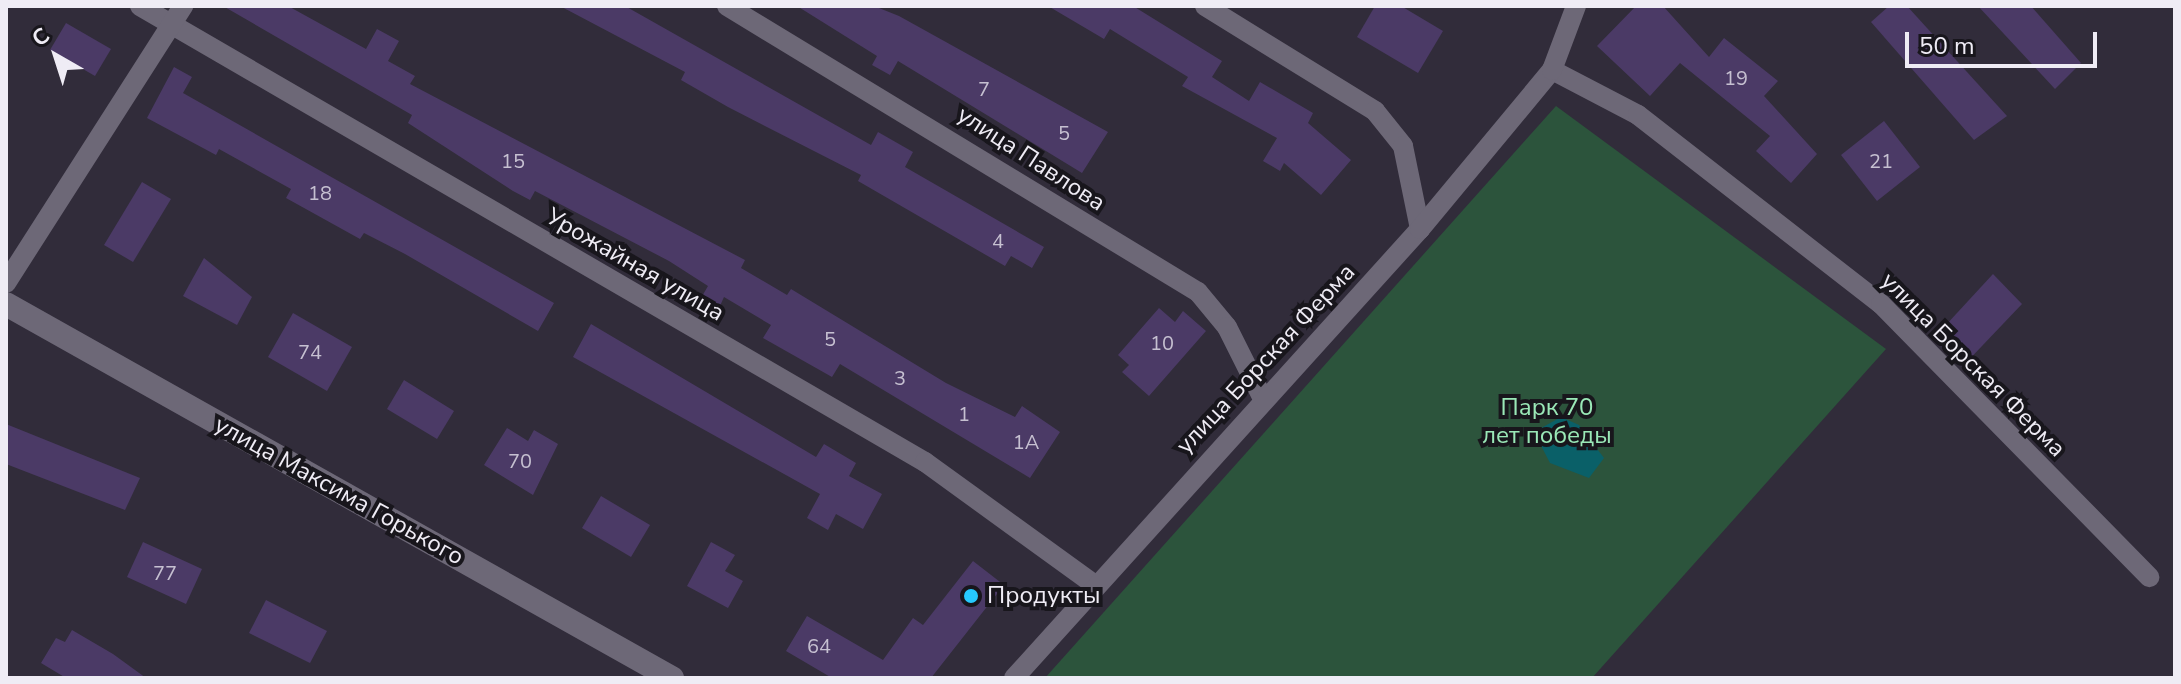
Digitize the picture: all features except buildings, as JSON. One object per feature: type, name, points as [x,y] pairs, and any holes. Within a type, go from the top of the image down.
[{"type":"street","name":"Урожайная улица","points":[[140,6],[925,462],[1095,585]]},
{"type":"street","points":[[6,283],[183,6]]},
{"type":"street","name":"улица Павлова","points":[[727,6],[1198,292],[1227,327],[1263,399]]},
{"type":"street","points":[[1205,6],[1375,111],[1403,146],[1420,229]]},
{"type":"street","name":"улица Борская Ферма","points":[[1014,678],[1263,399],[1420,229],[1552,70],[1576,6]]},
{"type":"street","name":"улица Борская Ферма","points":[[1552,70],[1638,115],[1881,304],[2149,577]]},
{"type":"street","name":"улица Максима Горького","points":[[6,304],[660,675]]},
{"type":"green space","name":"Парк 70 лет победы","points":[[1556,106],[1886,349],[1592,678],[1045,678]]},
{"type":"water","points":[[1561,417],[1579,425],[1604,458],[1589,478],[1550,463],[1534,432]]},
{"type":"place","name":"Продукты","points":[[971,596]]}]
